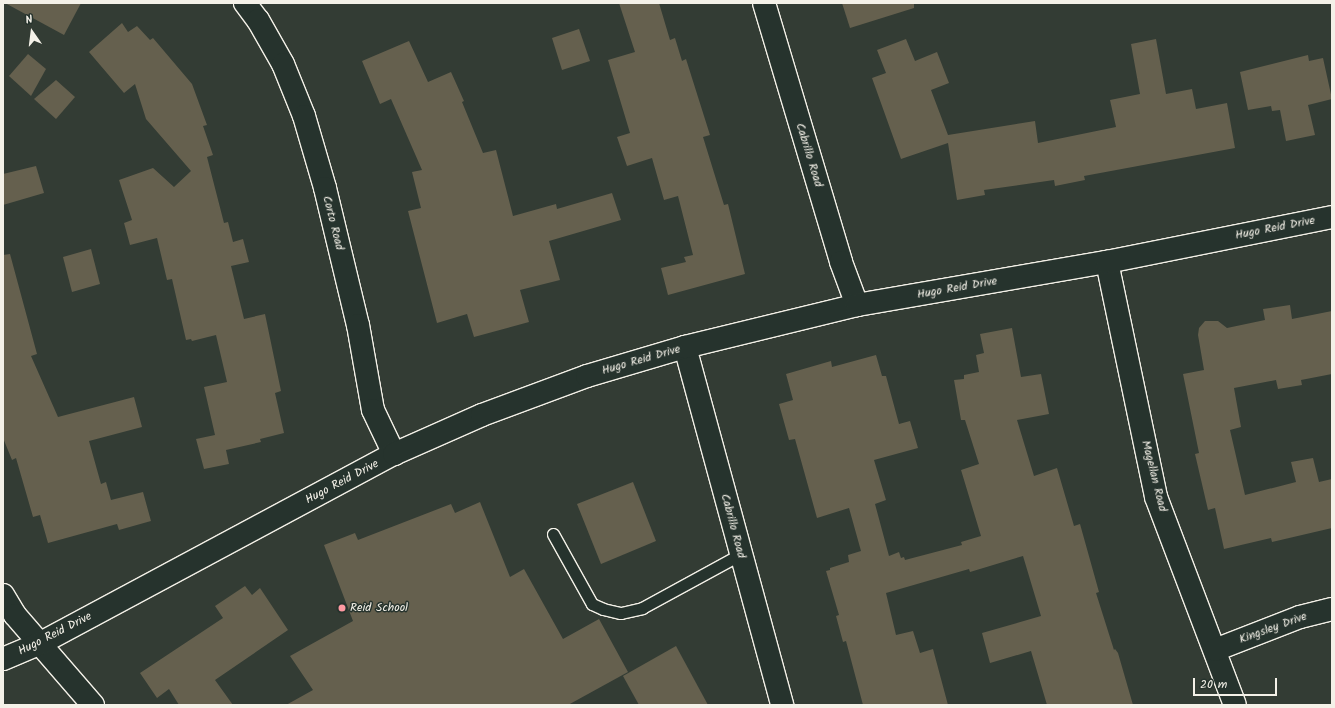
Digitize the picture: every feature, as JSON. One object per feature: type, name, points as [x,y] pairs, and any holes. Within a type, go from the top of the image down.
[{"type":"street","name":"Corto Road","points":[[245,3],[258,20],[283,64],[304,116],[325,188],[358,325],[372,410],[394,454]]},
{"type":"street","name":"Cabrillo Road","points":[[764,3],[841,262],[857,305]]},
{"type":"street","name":"Hugo Reid Drive","points":[[3,659],[39,644],[394,454],[482,415],[586,376],[685,348],[857,305],[1107,262],[1332,217]]},
{"type":"street","name":"Magellan Road","points":[[1107,262],[1156,497],[1235,705]]},
{"type":"street","name":"Cabrillo Road","points":[[685,348],[782,705]]},
{"type":"street","points":[[3,595],[15,615],[93,705]]},
{"type":"street","name":"Kingsley Drive","points":[[1215,650],[1300,617],[1332,609]]},
{"type":"lane","points":[[553,534],[592,604],[603,609],[621,613],[642,608],[741,554]]},
{"type":"building","points":[[5,3],[81,3],[64,35]]},
{"type":"building","points":[[619,3],[659,3],[670,40],[675,38],[682,61],[686,59],[710,135],[703,137],[724,205],[728,204],[745,274],[668,295],[661,268],[686,262],[684,257],[693,255],[678,196],[664,200],[652,158],[627,166],[617,137],[630,133],[608,60],[635,52]]},
{"type":"building","points":[[842,3],[914,3],[914,8],[850,28]]},
{"type":"building","points":[[122,23],[128,32],[137,26],[150,40],[153,38],[192,84],[207,125],[203,126],[213,155],[207,157],[224,223],[228,222],[233,242],[243,239],[249,262],[231,266],[244,319],[265,314],[281,391],[275,393],[284,433],[260,439],[261,442],[226,450],[229,464],[204,469],[196,439],[215,435],[204,387],[227,382],[216,335],[192,341],[191,339],[186,340],[172,279],[167,280],[157,238],[130,245],[124,223],[132,220],[119,180],[153,168],[174,187],[191,171],[146,119],[135,84],[124,93],[89,52]]},
{"type":"building","points":[[579,29],[590,61],[562,70],[552,38]]},
{"type":"building","points":[[906,39],[915,61],[937,52],[949,83],[931,90],[948,135],[1035,121],[1038,143],[1116,127],[1110,100],[1140,94],[1131,44],[1156,39],[1166,94],[1192,89],[1196,109],[1227,103],[1235,148],[1084,176],[1085,180],[1055,186],[1054,180],[984,190],[985,195],[957,200],[948,143],[901,159],[872,78],[886,73],[877,50]]},
{"type":"building","points":[[409,41],[428,82],[451,72],[464,101],[462,102],[483,153],[496,150],[513,216],[556,204],[557,209],[612,193],[621,220],[549,241],[560,280],[520,290],[529,322],[474,337],[467,314],[437,323],[408,211],[421,208],[412,172],[422,170],[391,99],[380,104],[362,61]]},
{"type":"building","points":[[28,54],[46,69],[31,96],[9,76]]},
{"type":"building","points":[[1308,55],[1309,61],[1323,58],[1332,99],[1308,105],[1315,135],[1286,141],[1280,110],[1272,111],[1271,106],[1248,110],[1240,72]]},
{"type":"building","points":[[56,80],[75,97],[56,119],[34,99]]},
{"type":"building","points":[[36,166],[44,193],[3,205],[3,174]]},
{"type":"building","points":[[91,249],[100,284],[72,292],[63,257]]},
{"type":"building","points":[[10,254],[37,354],[31,356],[58,417],[134,397],[142,427],[89,441],[101,484],[106,482],[111,500],[143,492],[151,521],[119,530],[117,524],[48,543],[40,515],[33,517],[16,458],[12,460],[3,438],[3,255]]},
{"type":"building","points":[[1290,305],[1292,319],[1332,311],[1332,374],[1301,380],[1302,385],[1278,389],[1276,380],[1234,388],[1241,427],[1230,430],[1245,495],[1296,482],[1291,462],[1313,458],[1319,482],[1332,479],[1332,528],[1272,542],[1271,538],[1224,549],[1215,508],[1208,510],[1195,454],[1199,453],[1183,374],[1204,370],[1198,335],[1199,328],[1205,321],[1218,321],[1227,328],[1265,320],[1263,309]]},
{"type":"building","points":[[1012,328],[1021,377],[1041,374],[1049,414],[1017,420],[1034,476],[1057,468],[1074,526],[1080,524],[1099,592],[1096,593],[1114,650],[1115,649],[1118,653],[1133,705],[1047,705],[1031,651],[990,663],[982,633],[1041,616],[1023,556],[970,572],[969,569],[886,593],[896,635],[913,631],[920,653],[933,649],[948,705],[863,705],[846,641],[843,642],[836,616],[839,615],[826,571],[830,570],[830,568],[849,562],[848,555],[861,551],[849,508],[817,518],[795,439],[789,440],[779,404],[793,400],[786,374],[831,361],[832,367],[876,355],[882,376],[886,376],[899,424],[910,421],[918,448],[874,460],[886,500],[875,504],[889,556],[899,552],[901,558],[904,557],[905,560],[962,545],[961,542],[981,536],[961,470],[979,464],[965,420],[961,420],[954,380],[964,379],[964,375],[979,372],[976,355],[984,353],[980,334]]},
{"type":"building","points":[[633,482],[656,541],[601,564],[577,504]]},
{"type":"building","points":[[480,502],[510,577],[524,569],[563,639],[599,619],[628,672],[568,705],[286,705],[313,690],[290,656],[353,621],[324,545],[355,533],[358,540],[451,504],[455,513]]},
{"type":"building","points":[[245,586],[252,595],[260,588],[288,630],[215,680],[233,705],[179,705],[169,689],[157,698],[140,673],[223,618],[215,606]]},
{"type":"building","points":[[676,646],[708,705],[639,705],[623,676]]},
{"type":"place","name":"Reid School","points":[[342,608]]}]
